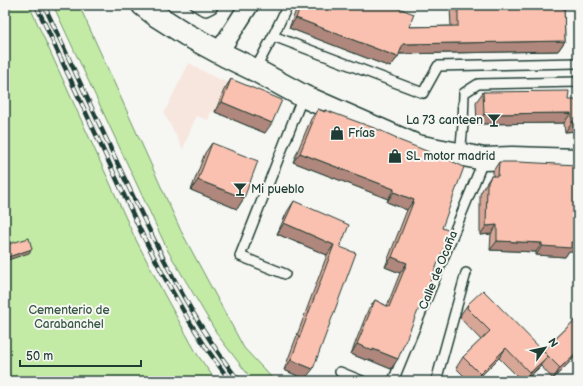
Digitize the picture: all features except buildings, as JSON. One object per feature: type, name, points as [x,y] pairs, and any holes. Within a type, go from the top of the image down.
[{"type":"street","points":[[143,5],[157,16],[187,35],[303,96],[417,146],[484,159],[512,158],[578,160]]},
{"type":"street","points":[[219,52],[249,5]]},
{"type":"lane","points":[[195,5],[206,11],[214,5]]},
{"type":"lane","points":[[255,70],[288,5]]},
{"type":"lane","points":[[272,36],[423,93],[438,66],[578,63]]},
{"type":"lane","points":[[460,154],[464,93],[478,84],[578,82]]},
{"type":"lane","points":[[285,274],[240,256],[303,96]]},
{"type":"lane","name":"Calle de Ocaña","points":[[393,381],[484,159]]},
{"type":"lane","points":[[436,381],[466,273]]},
{"type":"lane","points":[[340,372],[362,381]]},
{"type":"shaded area","points":[[189,63],[212,76],[278,103],[265,133],[211,111],[208,120],[196,116],[183,149],[164,113]]},
{"type":"green space","name":"Cementerio de Carabanchel","points":[[5,5],[29,5],[134,236],[197,354],[216,381],[5,381]]},
{"type":"green space","points":[[53,5],[79,5],[181,231],[244,348],[275,381],[253,381],[219,337],[168,251]]},
{"type":"railway","points":[[36,5],[143,236],[188,319],[230,381]]},
{"type":"railway","points":[[44,5],[161,254],[189,306],[221,357],[239,381]]},
{"type":"place","name":"La 73 canteen","points":[[494,120]]},
{"type":"place","name":"Frías","points":[[337,133]]},
{"type":"place","name":"SL motor madrid","points":[[395,156]]},
{"type":"place","name":"Mi pueblo","points":[[240,189]]}]
